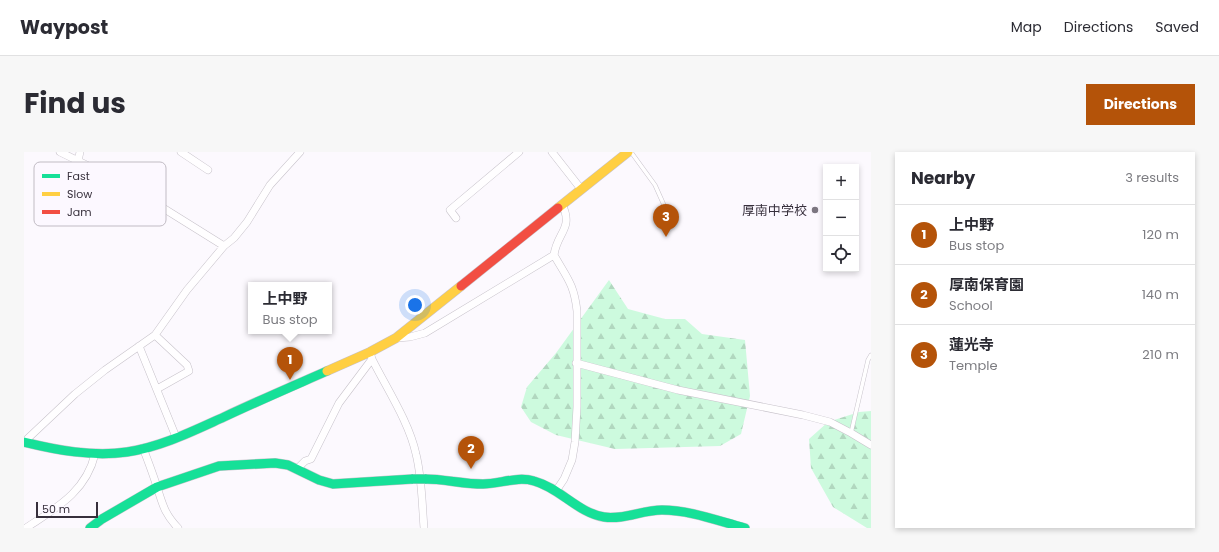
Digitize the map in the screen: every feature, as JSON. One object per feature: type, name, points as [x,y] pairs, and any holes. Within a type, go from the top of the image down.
[{"type":"street","points":[[60,152],[78,161],[80,152]]},
{"type":"street","points":[[180,152],[208,170]]},
{"type":"street","points":[[24,442],[75,394],[105,370],[155,335],[187,290],[224,246],[239,233],[270,185],[300,152]]},
{"type":"street","points":[[456,218],[450,210],[519,152]]},
{"type":"street","points":[[552,152],[581,189]]},
{"type":"street","points":[[24,442],[57,450],[95,454],[126,452],[143,448],[176,437],[371,356],[396,338],[629,152]]},
{"type":"street","points":[[396,338],[410,337],[425,333],[554,255],[567,220],[567,214],[562,204]]},
{"type":"street","points":[[166,210],[224,246]]},
{"type":"street","points":[[554,255],[569,280],[575,298],[577,311],[577,407],[575,442],[572,460],[564,479],[556,491]]},
{"type":"street","points":[[155,335],[187,365],[189,371],[157,389]]},
{"type":"street","points":[[140,346],[176,437]]},
{"type":"street","points":[[297,469],[305,461],[311,459],[339,403],[371,356]]},
{"type":"street","points":[[371,356],[406,425],[412,441],[418,465],[424,528]]},
{"type":"street","points":[[576,363],[678,390],[830,422],[871,445]]},
{"type":"street","points":[[143,448],[162,505],[168,518],[178,528]]},
{"type":"street","points":[[26,528],[56,508],[80,486],[92,467],[95,454]]},
{"type":"street","points":[[90,528],[102,519],[157,487],[219,466],[275,463],[288,465],[319,480],[333,484],[425,479],[483,484],[510,479],[522,479],[535,481],[556,491],[588,511],[603,516],[613,518],[625,517],[662,510],[693,515],[745,528]]},
{"type":"lane","points":[[629,152],[655,185],[672,223]]},
{"type":"lane","points":[[851,433],[868,360],[871,355]]},
{"type":"green space","points":[[609,280],[628,309],[665,319],[685,319],[702,334],[745,340],[750,396],[741,434],[720,446],[615,449],[556,435],[531,422],[521,407],[527,387],[556,353]]},
{"type":"green space","points":[[871,411],[871,528],[867,528],[833,507],[811,468],[809,439],[828,422],[859,412]]},
{"type":"traffic: fast","points":[[24,442],[49,448],[101,454],[140,450],[189,433],[327,371]]},
{"type":"traffic: fast","points":[[90,528],[102,519],[157,487],[219,466],[275,463],[288,465],[319,480],[333,484],[413,479]]},
{"type":"traffic: fast","points":[[413,479],[425,479]]},
{"type":"traffic: fast","points":[[425,479],[483,484],[521,479],[528,480],[543,484],[586,511],[604,517],[619,517],[655,510],[672,510],[704,516],[745,528]]},
{"type":"traffic: slow","points":[[558,208],[628,152]]},
{"type":"traffic: slow","points":[[327,371],[370,352],[396,338],[461,286]]},
{"type":"traffic: jam","points":[[461,286],[558,208]]},
{"type":"place","name":"厚南中学校","points":[[815,210]]},
{"type":"place","name":"蓮光寺","points":[[666,237]]},
{"type":"place","name":"上中野","points":[[290,380]]},
{"type":"place","name":"厚南保育園","points":[[471,469]]}]
